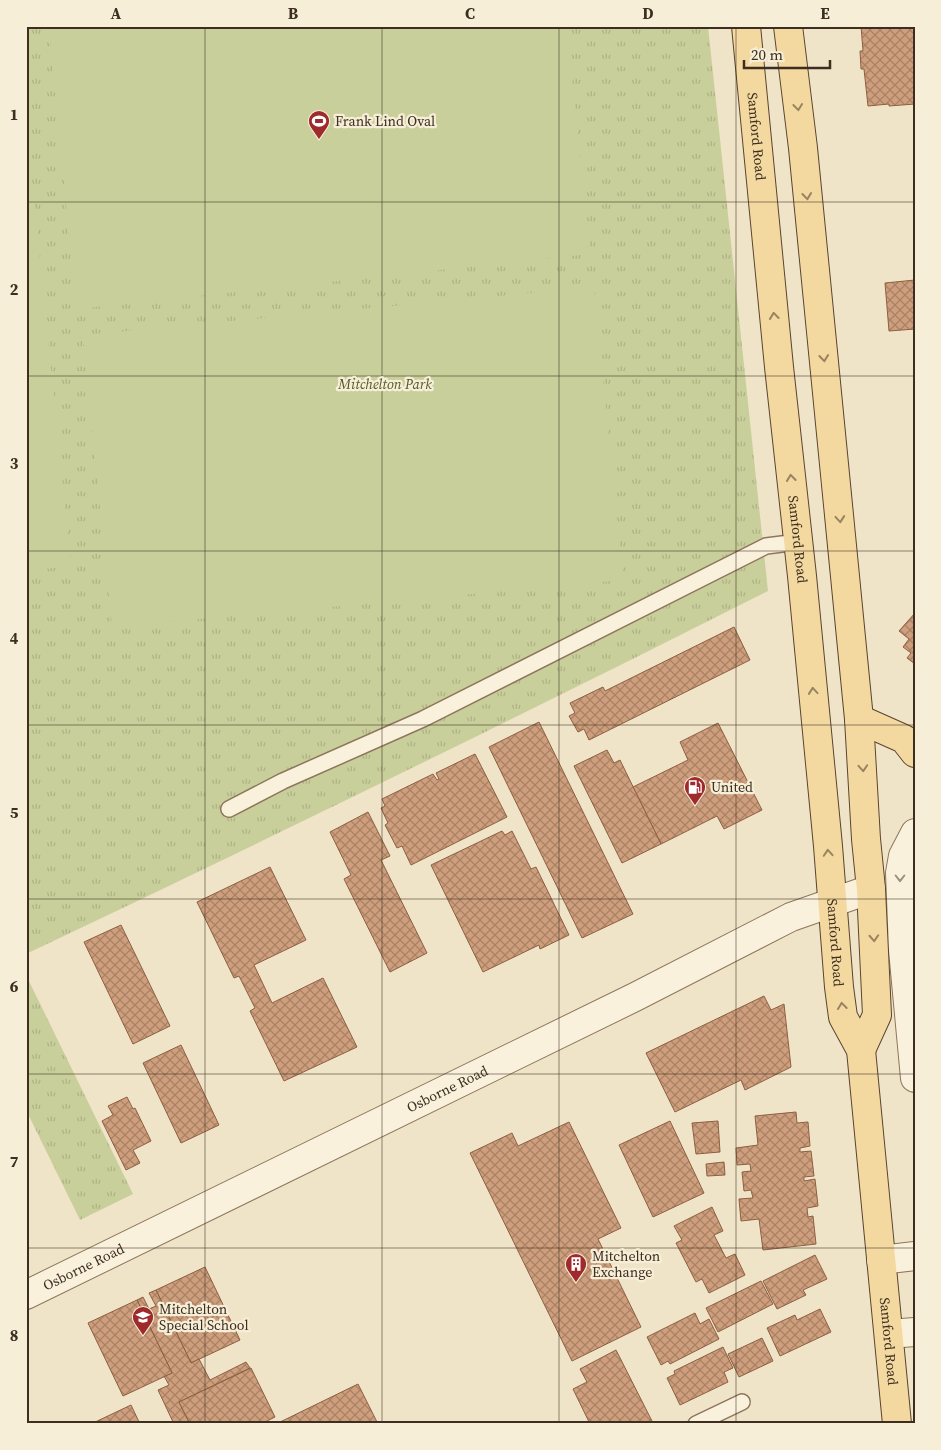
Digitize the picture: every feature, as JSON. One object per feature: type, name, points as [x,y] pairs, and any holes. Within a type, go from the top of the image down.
[{"type":"main road","name":"Samford Road","points":[[746,26],[843,1016],[861,1050],[881,1260],[902,1333],[897,1424]]},
{"type":"main road","name":"Samford Road","points":[[788,26],[803,148],[859,720],[871,889],[877,1014],[861,1050]]},
{"type":"main road","points":[[859,720],[904,739],[915,753]]},
{"type":"street","points":[[915,833],[902,856],[900,873],[903,950],[915,1078]]},
{"type":"street","name":"Osborne Road","points":[[26,1294],[635,997],[791,917],[871,889]]},
{"type":"street","points":[[881,1260],[915,1256]]},
{"type":"lane","points":[[229,808],[283,781],[423,719],[766,546],[798,542]]},
{"type":"lane","points":[[696,1424],[742,1402]]},
{"type":"green space","name":"Mitchelton Park","points":[[26,26],[708,26],[768,591],[398,775],[26,954]]},
{"type":"green space","name":"Frank Lind Oval","points":[[49,26],[567,26],[590,254],[76,309]]},
{"type":"green space","points":[[26,121],[71,566],[26,571]]},
{"type":"green space","points":[[594,287],[623,580],[112,627],[83,335]]},
{"type":"green space","points":[[26,975],[133,1194],[80,1220],[26,1110]]},
{"type":"building","points":[[861,26],[915,26],[915,104],[868,106],[864,69],[861,69],[860,51],[863,51]]},
{"type":"building","points":[[915,280],[915,329],[889,331],[885,283]]},
{"type":"building","points":[[915,613],[915,664],[907,658],[911,653],[903,647],[909,639],[899,631]]},
{"type":"building","points":[[734,627],[750,660],[589,740],[584,729],[578,732],[569,716],[575,713],[570,703],[603,687],[605,691]]},
{"type":"building","points":[[539,722],[633,914],[582,938],[489,747]]},
{"type":"building","points":[[718,723],[762,810],[724,829],[717,816],[661,844],[633,787],[688,760],[680,742]]},
{"type":"building","points":[[607,750],[614,763],[620,760],[661,844],[622,863],[574,766]]},
{"type":"building","points":[[475,754],[507,817],[411,865],[402,846],[397,848],[385,825],[388,823],[381,808],[385,806],[382,799],[433,774],[437,780],[439,779],[436,773]]},
{"type":"building","points":[[368,812],[390,856],[381,860],[427,953],[390,972],[344,879],[351,875],[330,832]]},
{"type":"building","points":[[502,831],[505,835],[512,831],[531,869],[536,867],[569,935],[540,949],[539,945],[483,972],[431,865]]},
{"type":"building","points":[[270,867],[306,940],[254,965],[272,1003],[323,978],[357,1047],[284,1081],[250,1011],[255,1008],[239,976],[234,978],[197,902]]},
{"type":"building","points":[[121,925],[170,1026],[133,1044],[84,942]]},
{"type":"building","points":[[764,996],[771,1010],[784,1004],[791,1067],[745,1090],[741,1080],[675,1112],[646,1053]]},
{"type":"building","points":[[181,1045],[219,1125],[181,1143],[143,1063]]},
{"type":"building","points":[[127,1097],[133,1109],[135,1108],[151,1141],[133,1150],[140,1163],[126,1170],[102,1121],[113,1115],[108,1106]]},
{"type":"building","points":[[796,1112],[797,1123],[808,1122],[810,1146],[800,1148],[800,1152],[811,1151],[814,1176],[804,1177],[804,1181],[815,1179],[818,1206],[807,1208],[808,1217],[813,1216],[816,1244],[763,1250],[759,1219],[741,1221],[739,1199],[753,1198],[751,1190],[744,1191],[742,1172],[751,1171],[750,1164],[737,1165],[736,1148],[758,1145],[755,1116]]},
{"type":"building","points":[[670,1121],[704,1193],[653,1217],[619,1145]]},
{"type":"building","points":[[718,1121],[720,1152],[696,1154],[692,1123]]},
{"type":"building","name":"Mitchelton Exchange","points":[[569,1122],[621,1228],[598,1239],[641,1327],[572,1361],[470,1153],[512,1133],[518,1146]]},
{"type":"building","points":[[724,1162],[725,1175],[707,1176],[706,1164]]},
{"type":"building","points":[[712,1207],[723,1231],[714,1235],[726,1258],[735,1254],[745,1275],[709,1293],[702,1279],[696,1282],[676,1243],[682,1240],[674,1226]]},
{"type":"building","points":[[815,1255],[827,1279],[803,1290],[806,1295],[777,1309],[763,1281]]},
{"type":"building","points":[[205,1267],[240,1340],[191,1363],[156,1290]]},
{"type":"building","points":[[761,1281],[773,1304],[718,1332],[706,1308]]},
{"type":"building","points":[[156,1290],[191,1363],[199,1359],[210,1380],[246,1362],[250,1368],[179,1402],[190,1424],[174,1424],[158,1390],[169,1385],[164,1376],[172,1373],[137,1300],[143,1297],[149,1309],[156,1306],[149,1293]]},
{"type":"building","points":[[137,1300],[172,1373],[123,1396],[88,1323]]},
{"type":"building","points":[[820,1309],[831,1332],[780,1356],[767,1328],[795,1315],[797,1320]]},
{"type":"building","points":[[695,1313],[700,1324],[709,1319],[719,1339],[670,1364],[668,1361],[661,1365],[647,1337]]},
{"type":"building","points":[[762,1338],[773,1361],[739,1377],[728,1354]]},
{"type":"building","points":[[723,1347],[733,1368],[724,1372],[728,1382],[680,1405],[667,1378],[675,1374],[674,1371]]},
{"type":"building","points":[[616,1350],[653,1423],[651,1424],[590,1424],[573,1389],[587,1382],[580,1369]]},
{"type":"building","points":[[251,1368],[275,1417],[261,1424],[190,1424],[179,1402]]},
{"type":"building","points":[[358,1384],[378,1424],[276,1424]]},
{"type":"building","points":[[131,1405],[140,1424],[91,1424]]},
{"type":"place","name":"Frank Lind Oval","points":[[319,140]]},
{"type":"place","name":"United","points":[[695,806]]},
{"type":"place","name":"Mitchelton Exchange","points":[[576,1283]]},
{"type":"place","name":"Mitchelton Special School","points":[[143,1336]]}]
